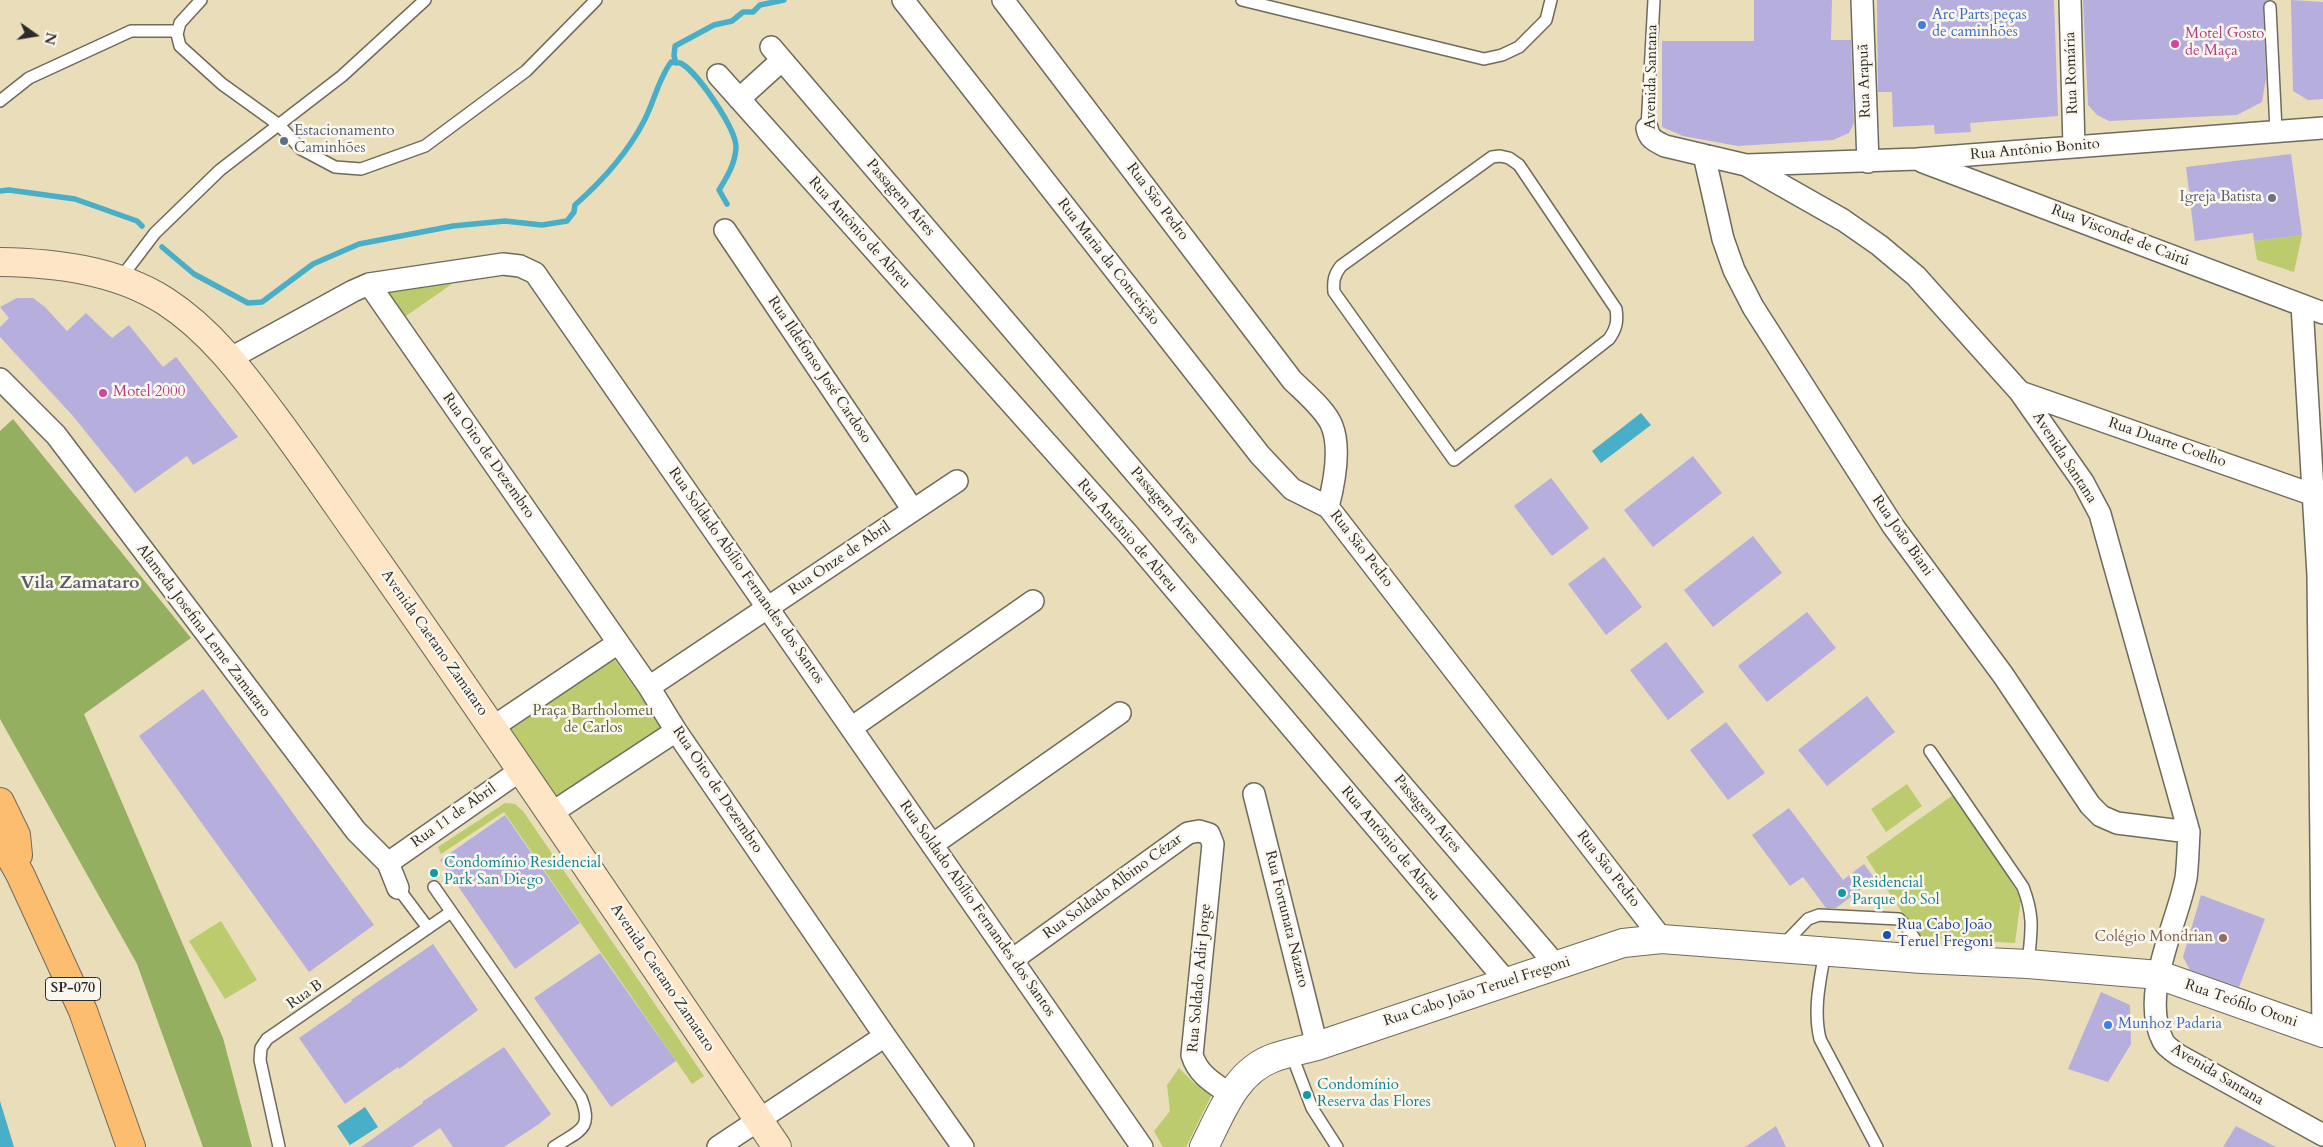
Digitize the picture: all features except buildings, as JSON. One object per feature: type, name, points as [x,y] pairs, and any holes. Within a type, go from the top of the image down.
[{"type":"highway","points":[[0,802],[16,836],[20,874]]},
{"type":"highway","name":"SP-070","points":[[0,838],[20,874],[83,1011],[131,1147]]},
{"type":"main road","name":"Avenida Caetano Zamataro","points":[[0,262],[45,263],[120,279],[164,300],[196,326],[230,358],[294,443],[493,727],[550,814],[777,1147]]},
{"type":"street","name":"Rua Maria da Conceição","points":[[903,0],[1260,455],[1292,489],[1328,507]]},
{"type":"street","name":"Rua São Pedro","points":[[1003,0],[1292,380],[1316,405],[1332,426],[1336,453],[1333,486],[1328,507],[1662,939]]},
{"type":"street","name":"Rua Arapuã","points":[[1862,0],[1868,162]]},
{"type":"street","name":"Rua Romária","points":[[2070,0],[2074,147]]},
{"type":"street","name":"Passagem Aíres","points":[[739,99],[776,53],[1556,965]]},
{"type":"street","name":"Rua Antônio de Abreu","points":[[718,75],[1128,534],[1506,981]]},
{"type":"street","name":"Avenida Santana","points":[[1647,128],[1648,134],[1653,140],[1665,146],[1746,165],[1843,220],[1897,260],[1916,276],[2020,392],[2082,482],[2100,514],[2189,832],[2186,878],[2159,975],[2156,1003],[2157,1023],[2163,1042],[2180,1056],[2323,1136]]},
{"type":"street","name":"Rua Antônio Bonito","points":[[1746,165],[1916,159],[2276,130],[2323,128]]},
{"type":"street","name":"Rua João Biani","points":[[1704,156],[1723,239],[1734,270],[1753,307],[1894,526],[2003,675],[2084,798],[2101,816],[2117,823],[2189,832]]},
{"type":"street","name":"Rua Visconde de Cairú","points":[[1916,159],[2323,313]]},
{"type":"street","name":"Rua Ildefonso José Cardoso","points":[[725,230],[913,510]]},
{"type":"street","name":"Rua Soldado Abílio Fernandes dos Santos","points":[[230,358],[369,284],[503,264],[520,266],[535,273],[1142,1147]]},
{"type":"street","name":"Rua Oito de Dezembro","points":[[369,284],[649,687],[676,731],[884,1036],[964,1147]]},
{"type":"street","points":[[2302,305],[2305,382],[2320,575],[2323,1033]]},
{"type":"street","name":"Alameda Josefina Leme Zamataro","points":[[0,379],[56,435],[205,645],[356,831],[388,863],[398,888]]},
{"type":"street","name":"Rua Duarte Coelho","points":[[2020,392],[2314,495]]},
{"type":"street","name":"Rua Onze de Abril","points":[[649,687],[957,480]]},
{"type":"street","points":[[851,728],[1034,601]]},
{"type":"street","points":[[493,727],[618,642]]},
{"type":"street","points":[[932,845],[1120,713]]},
{"type":"street","points":[[550,814],[676,731]]},
{"type":"street","name":"Rua 11 de Abril","points":[[388,863],[521,770]]},
{"type":"street","name":"Rua Fortunata Nazaro","points":[[1254,794],[1304,1049]]},
{"type":"street","name":"Rua Soldado Albino Cézar","points":[[1012,960],[1188,833],[1199,831],[1209,834],[1213,844]]},
{"type":"street","name":"Rua Soldado Adir Jorge","points":[[1213,844],[1192,1054],[1195,1066],[1202,1074],[1230,1094]]},
{"type":"street","name":"Rua Cabo João Teruel Fregoni","points":[[1204,1147],[1230,1094],[1238,1082],[1256,1067],[1271,1058],[1304,1049],[1623,943],[1662,939],[1824,952],[2028,964],[2159,975]]},
{"type":"street","name":"Rua Teófilo Otoni","points":[[2159,975],[2323,1033]]},
{"type":"street","points":[[718,1147],[884,1036]]},
{"type":"lane","points":[[201,0],[180,23],[178,31],[180,46],[222,84],[279,125],[301,149],[336,166],[361,169],[425,146],[526,71],[596,0]]},
{"type":"lane","points":[[120,279],[155,233],[220,170],[342,76],[426,0]]},
{"type":"lane","points":[[1242,0],[1484,60],[1502,55],[1519,47],[1546,20],[1551,0]]},
{"type":"lane","name":"Avenida Santana","points":[[1647,128],[1654,0]]},
{"type":"lane","points":[[2270,7],[2276,130]]},
{"type":"lane","points":[[0,101],[29,78],[130,31],[178,31]]},
{"type":"lane","points":[[1500,156],[1509,158],[1519,165],[1616,309],[1618,320],[1615,330],[1609,339],[1454,460],[1334,292],[1333,282],[1341,266],[1492,157],[1500,156]]},
{"type":"lane","points":[[1930,751],[2023,887],[2031,907],[2032,926],[2028,964]]},
{"type":"lane","points":[[434,887],[581,1098],[587,1119],[584,1127],[554,1147]]},
{"type":"lane","points":[[398,888],[428,928]]},
{"type":"lane","name":"Rua B","points":[[279,1147],[260,1060],[261,1048],[267,1040],[451,912]]},
{"type":"lane","points":[[1780,948],[1808,920],[1819,915],[1899,919],[1929,959]]},
{"type":"lane","points":[[1824,952],[1817,1003],[1817,1026],[1820,1039],[1877,1147]]},
{"type":"lane","points":[[1304,1049],[1312,1108],[1337,1147]]},
{"type":"green space","points":[[2302,235],[2294,272],[2257,260],[2254,241]]},
{"type":"green space","points":[[430,284],[452,284],[403,318],[384,289]]},
{"type":"green space","points":[[13,419],[191,638],[84,714],[223,1038],[252,1147],[203,1147],[137,964],[0,719],[0,431]]},
{"type":"green space","name":"Praça Bartholomeu de Carlos","points":[[610,653],[662,726],[559,800],[507,727]]},
{"type":"green space","points":[[1907,784],[1922,806],[1886,832],[1871,809]]},
{"type":"green space","points":[[1956,793],[2021,898],[2015,943],[1918,937],[1866,857]]},
{"type":"green space","points":[[505,803],[515,804],[523,811],[704,1076],[692,1084],[504,812],[441,854],[438,847]]},
{"type":"green space","points":[[221,921],[257,980],[225,999],[189,941]]},
{"type":"green space","points":[[1179,1068],[1194,1083],[1212,1094],[1186,1147],[1163,1147],[1154,1131],[1170,1111],[1167,1085]]},
{"type":"water","points":[[1641,413],[1651,425],[1601,463],[1592,451]]},
{"type":"water","points":[[0,1101],[14,1147],[0,1147]]},
{"type":"water","points":[[365,1107],[378,1127],[350,1145],[337,1126]]},
{"type":"waterway","points":[[676,63],[674,56],[675,46],[714,25],[732,21],[743,12],[753,12],[760,5],[784,0]]},
{"type":"waterway","points":[[162,247],[194,274],[248,303],[262,302],[313,264],[359,244],[453,226],[505,221],[542,225],[567,221],[574,212],[575,205],[604,176],[638,133],[671,62],[681,63],[697,78],[724,116],[735,140],[734,159],[728,175],[719,190],[727,204]]},
{"type":"waterway","points":[[0,191],[9,190],[75,199],[137,221],[142,226]]},
{"type":"place","name":"Arc Parts peças de caminhões","points":[[1922,25]]},
{"type":"place","name":"Motel Gosto de Maça","points":[[2175,44]]},
{"type":"place","name":"Estacionamento Caminhões","points":[[284,141]]},
{"type":"place","name":"Igreja Batista","points":[[2272,198]]},
{"type":"place","name":"Motel 2000","points":[[103,393]]},
{"type":"place","name":"Condomínio Residencial Park San Diego","points":[[434,873]]},
{"type":"place","name":"Residencial Parque do Sol","points":[[1842,893]]},
{"type":"place","name":"Rua Cabo João Teruel Fregoni","points":[[1887,935]]},
{"type":"place","name":"Colégio Mondrian","points":[[2223,938]]},
{"type":"place","name":"Munhoz Padaria","points":[[2108,1025]]},
{"type":"place","name":"Condomínio Reserva das Flores","points":[[1307,1095]]},
{"type":"district","name":"Vila Zamataro","points":[[80,584]]}]
